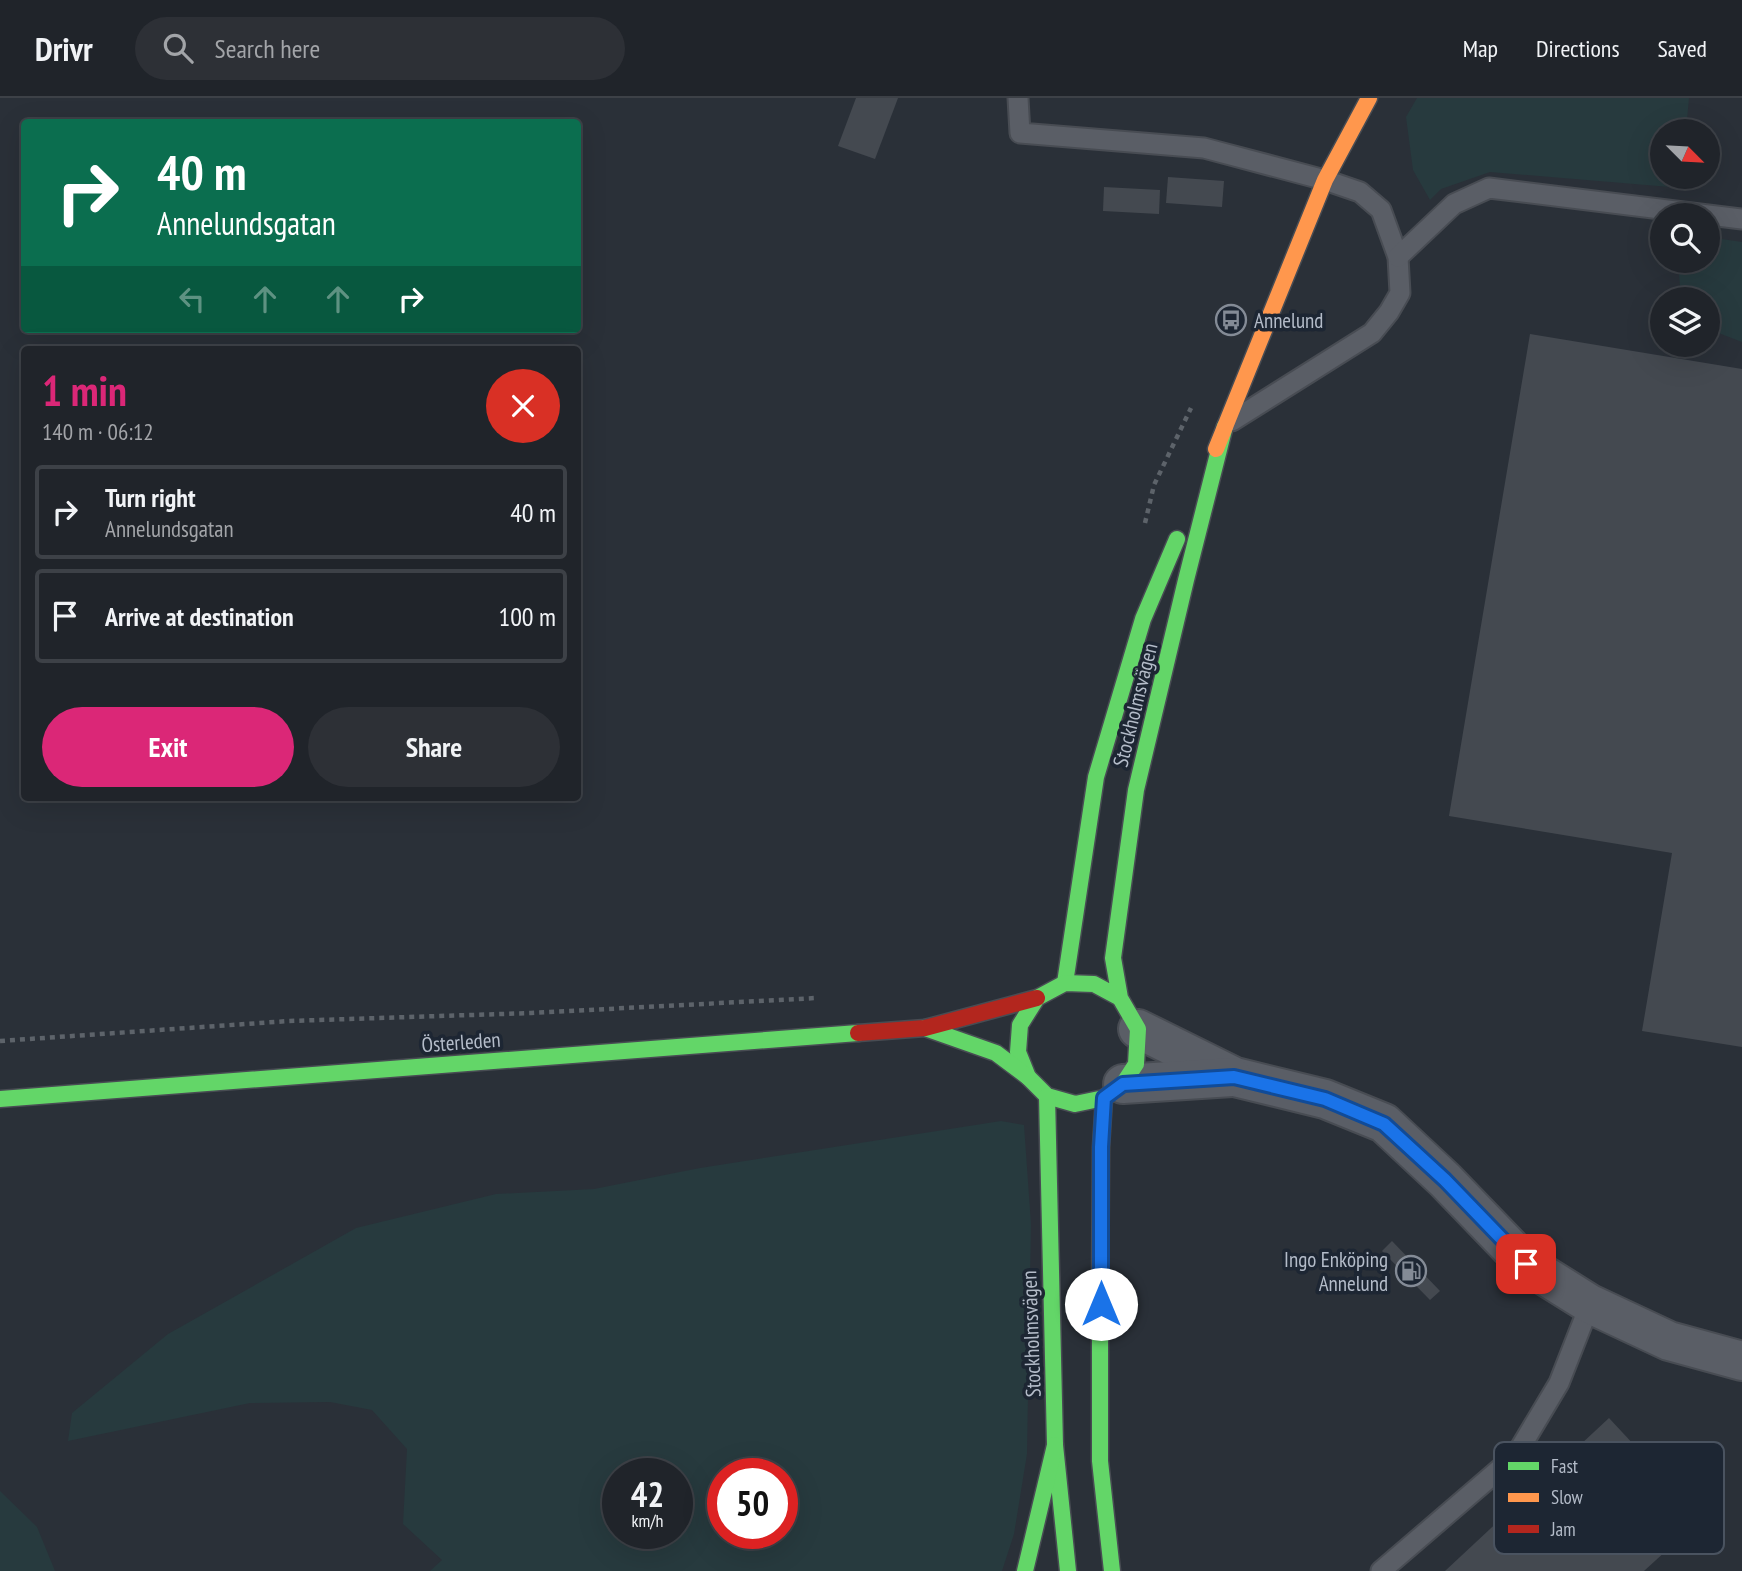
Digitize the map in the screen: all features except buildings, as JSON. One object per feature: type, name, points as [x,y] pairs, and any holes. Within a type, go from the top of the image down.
[{"type":"main road","name":"Stockholmsvägen","points":[[1065,983],[1096,777],[1143,619],[1325,180],[1369,98]]},
{"type":"main road","name":"Stockholmsvägen","points":[[1112,1571],[1100,1461],[1101,1147],[1113,1091],[1136,1064],[1129,1013],[1113,958],[1136,790],[1225,426]]},
{"type":"main road","points":[[1113,1091],[1075,1104],[1047,1096],[1027,1077],[1018,1052],[1020,1026],[1037,998],[1065,983],[1094,984],[1129,1013]]},
{"type":"main road","name":"Österleden","points":[[0,1099],[925,1028],[1037,998]]},
{"type":"main road","name":"Österleden","points":[[925,1028],[996,1053],[1027,1077]]},
{"type":"main road","name":"Stockholmsvägen","points":[[1047,1096],[1055,1445],[1068,1571]]},
{"type":"main road","points":[[1025,1571],[1055,1445]]},
{"type":"street","points":[[1129,1013],[1234,1077],[1325,1099],[1384,1124],[1445,1180],[1526,1264],[1590,1304],[1669,1341],[1742,1361]]},
{"type":"street","points":[[1113,1091],[1234,1077]]},
{"type":"lane","points":[[1018,98],[1020,133],[1204,148],[1360,192],[1381,210],[1398,257],[1400,293],[1389,313],[1372,333],[1225,426]]},
{"type":"lane","points":[[1398,257],[1454,204],[1489,188],[1742,219]]},
{"type":"lane","points":[[1524,1442],[1559,1383],[1590,1304]]},
{"type":"lane","points":[[1381,1571],[1494,1474]]},
{"type":"path","points":[[1144,524],[1154,485],[1196,397]]},
{"type":"path","points":[[0,1041],[289,1021],[531,1013],[829,997]]},
{"type":"green space","points":[[1417,98],[1689,98],[1687,119],[1650,119],[1650,185],[1490,172],[1441,189],[1430,200],[1413,170],[1406,117]]},
{"type":"green space","points":[[1720,239],[1742,242],[1742,342],[1720,334],[1720,287],[1680,287],[1679,273],[1720,273]]},
{"type":"green space","points":[[1001,1121],[1024,1125],[1031,1224],[1027,1454],[1014,1534],[1002,1571],[430,1571],[442,1560],[403,1524],[407,1449],[372,1410],[330,1402],[250,1403],[68,1441],[72,1413],[168,1334],[356,1228],[496,1194],[594,1189],[700,1168]]},
{"type":"green space","points":[[0,1491],[37,1527],[55,1571],[0,1571]]},
{"type":"traffic: fast","points":[[1120,998],[1094,984],[1065,983],[1037,998],[1020,1025],[1018,1052],[1028,1077],[1047,1096],[1075,1104],[1104,1098],[1123,1084],[1136,1064],[1138,1029],[1120,998],[1113,958],[1136,790],[1225,426]]},
{"type":"traffic: fast","points":[[1065,983],[1096,777],[1143,619],[1177,539]]},
{"type":"traffic: fast","points":[[925,1028],[996,1053],[1028,1077]]},
{"type":"traffic: fast","points":[[0,1099],[858,1033]]},
{"type":"traffic: fast","points":[[1047,1096],[1055,1445],[1068,1571]]},
{"type":"traffic: fast","points":[[1100,1309],[1100,1461],[1112,1571]]},
{"type":"traffic: fast","points":[[1025,1571],[1055,1445]]},
{"type":"traffic: slow","points":[[1216,449],[1325,180],[1369,98]]},
{"type":"traffic: jam","points":[[858,1033],[925,1028],[1037,998]]},
{"type":"traffic: jam","points":[[1100,1309],[1104,1098]]},
{"type":"place","name":"Annelund","points":[[1231,320]]},
{"type":"place","name":"Ingo Enköping Annelund","points":[[1411,1271]]},
{"type":"route","points":[[1101,1304],[1101,1147],[1104,1098],[1123,1084],[1234,1077],[1325,1099],[1384,1124],[1445,1180],[1526,1264]]}]
